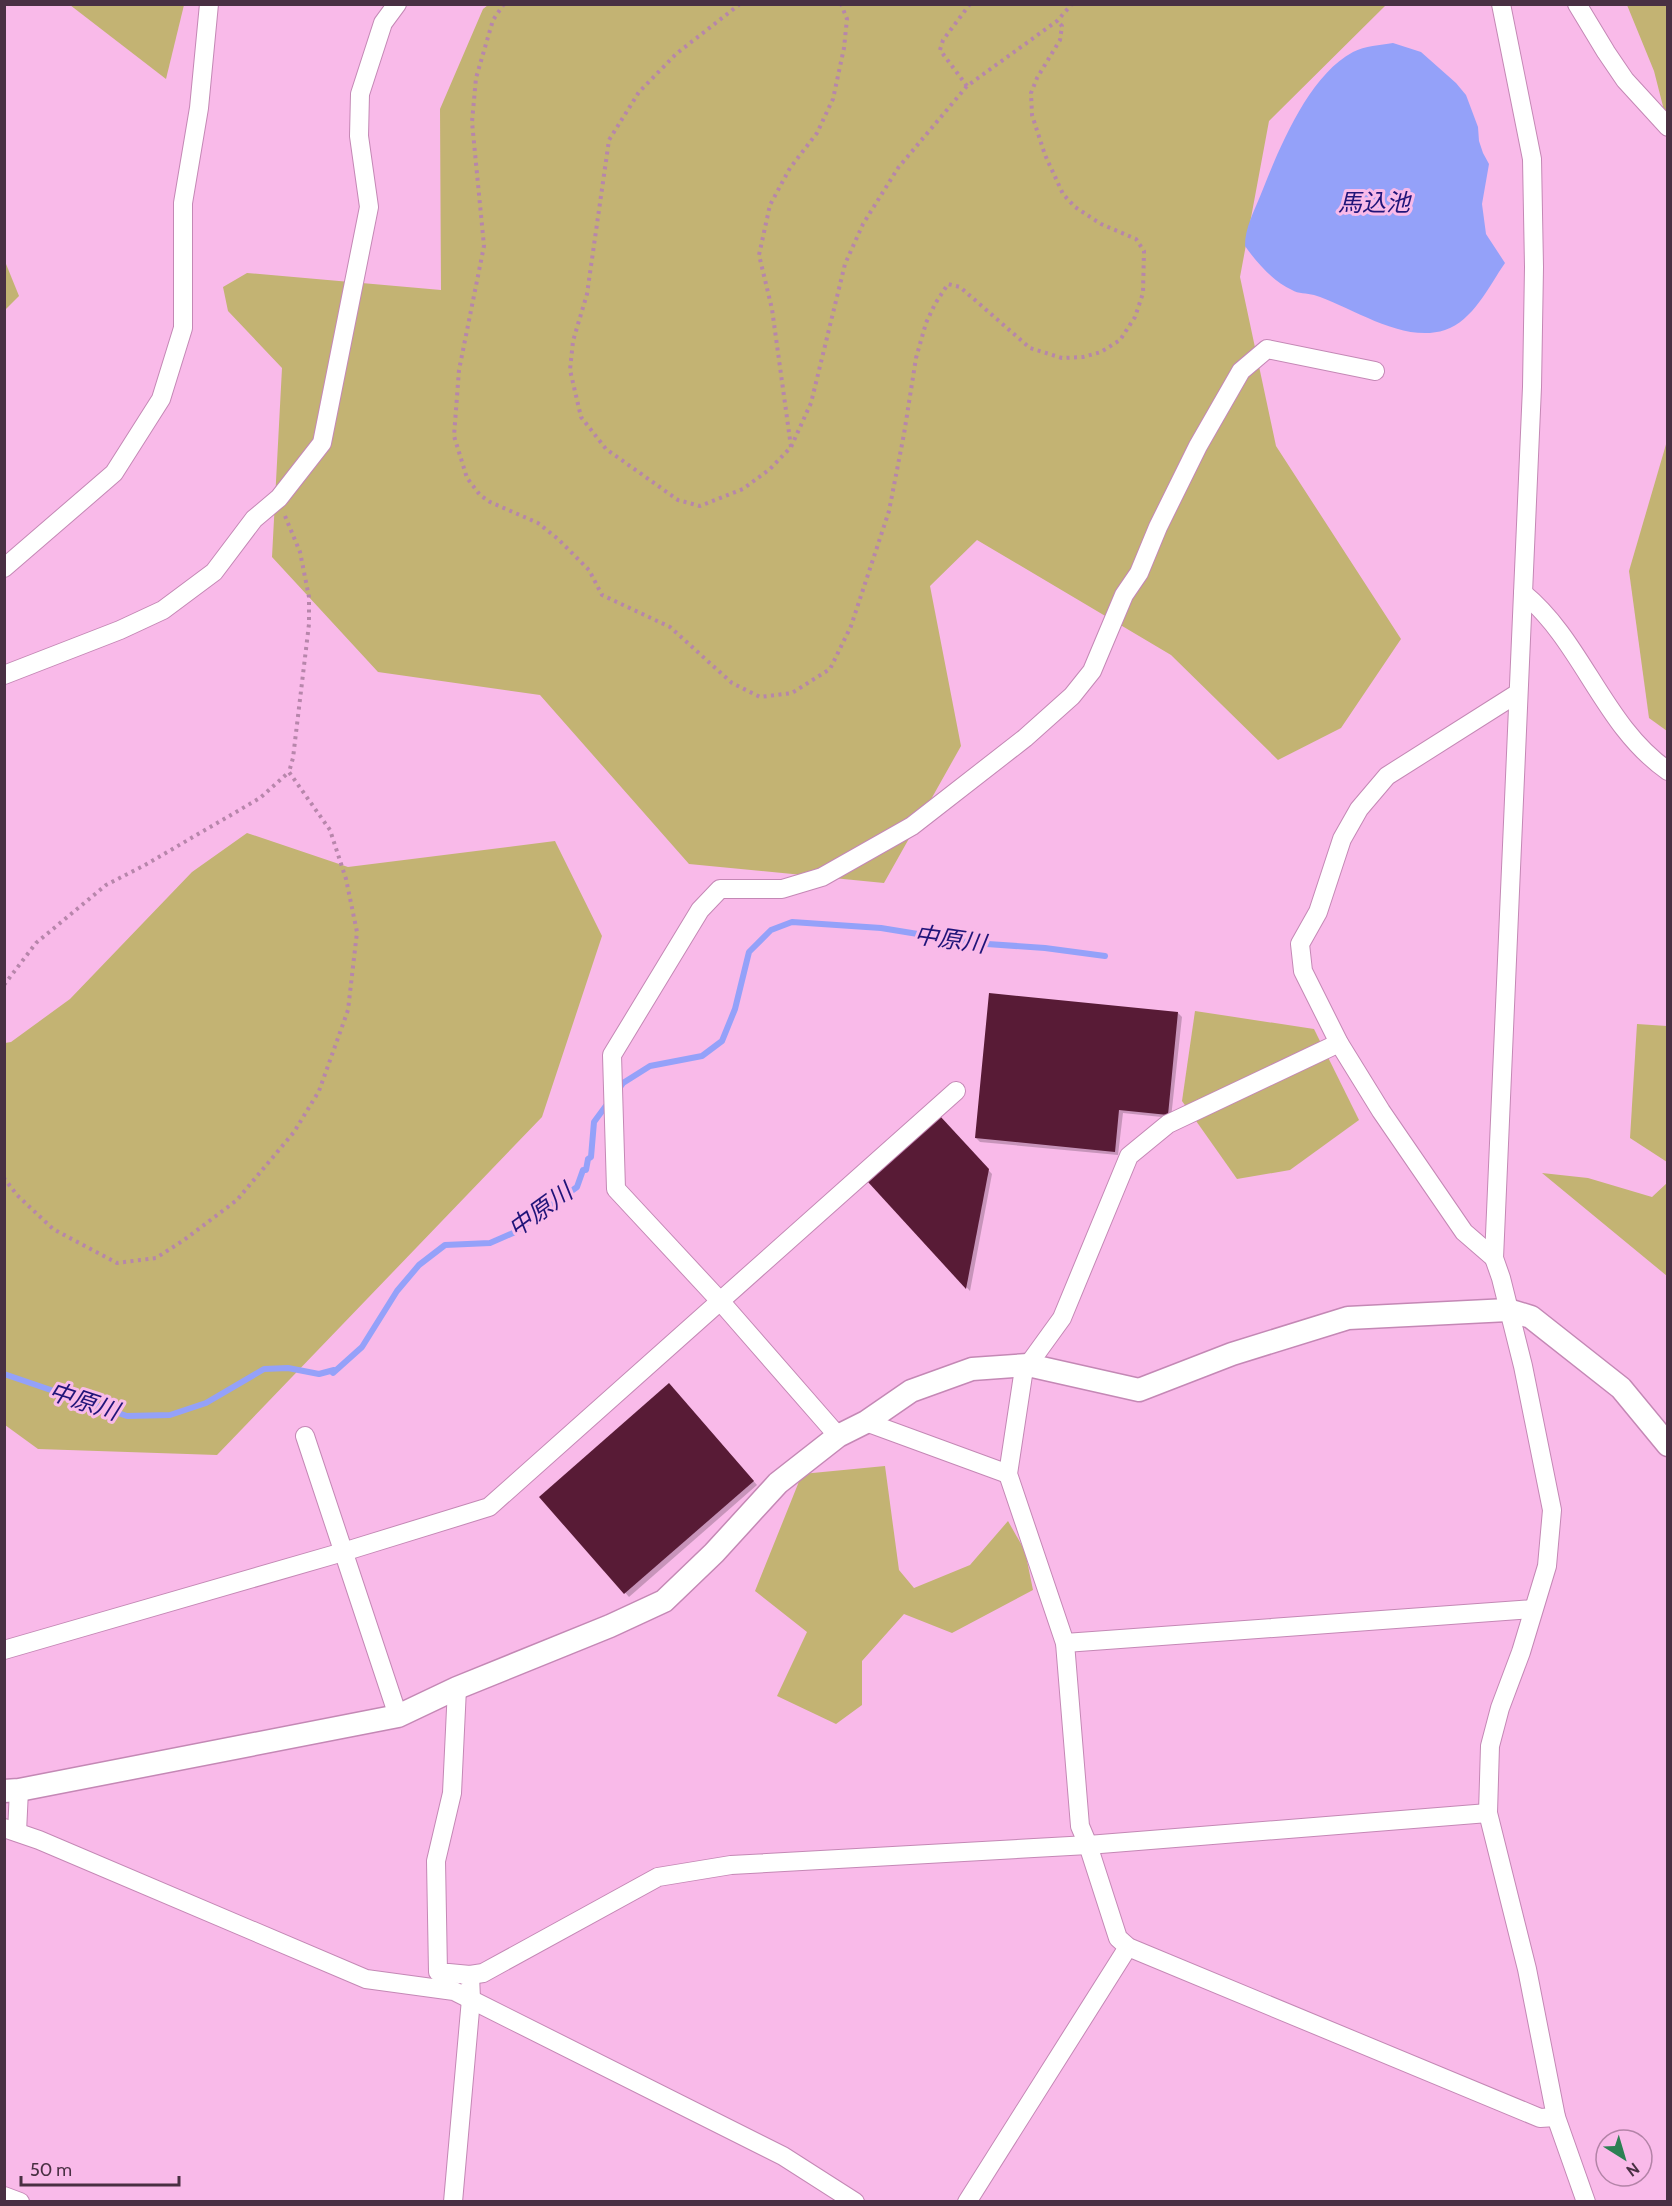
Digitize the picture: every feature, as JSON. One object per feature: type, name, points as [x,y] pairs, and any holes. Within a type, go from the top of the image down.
[{"type":"street","points":[[4,568],[114,473],[161,399],[183,328],[183,203],[200,97],[209,4]]},
{"type":"street","points":[[4,675],[120,630],[163,610],[214,572],[254,519],[279,498],[322,443],[369,207],[359,136],[360,94],[383,23],[397,4]]},
{"type":"street","points":[[1501,4],[1532,159],[1534,267],[1532,387],[1494,1258],[1523,1366],[1552,1510],[1547,1566],[1521,1652],[1500,1708],[1490,1746],[1488,1813],[1527,1969],[1556,2117],[1586,2202]]},
{"type":"street","points":[[1577,4],[1626,80],[1668,127]]},
{"type":"street","points":[[838,1436],[721,1302],[616,1189],[612,1055],[700,910],[720,889],[782,889],[822,877],[912,826],[1025,738],[1072,696],[1092,671],[1124,595],[1139,573],[1158,527],[1198,446],[1241,371],[1267,349],[1375,371]]},
{"type":"street","points":[[1523,593],[1542,609],[1586,670],[1621,726],[1668,771]]},
{"type":"street","points":[[1494,1258],[1464,1233],[1381,1112],[1339,1043],[1303,971],[1300,944],[1318,912],[1342,839],[1359,809],[1387,777],[1518,693]]},
{"type":"street","points":[[1339,1043],[1168,1124],[1128,1156],[1062,1318],[1023,1375],[1008,1474],[1065,1643],[1080,1826],[1118,1938],[1128,1947],[1540,2118],[1556,2117]]},
{"type":"street","points":[[4,1650],[343,1552],[489,1507],[956,1091]]},
{"type":"street","points":[[855,2202],[783,2156],[454,1991],[366,1979],[11,1830],[12,1791],[398,1716],[457,1688],[610,1626],[663,1601],[714,1553],[778,1483],[838,1436],[866,1422],[911,1391],[972,1369],[1028,1365],[1139,1390],[1232,1354],[1348,1318],[1508,1310],[1532,1317],[1621,1388],[1668,1445]]},
{"type":"street","points":[[866,1422],[1008,1474]]},
{"type":"street","points":[[304,1436],[398,1716]]},
{"type":"street","points":[[1065,1643],[1533,1609]]},
{"type":"street","points":[[457,1688],[452,1793],[436,1861],[438,1972],[470,1976],[483,1973],[658,1877],[731,1865],[1088,1845],[1488,1813]]},
{"type":"street","points":[[966,2202],[1128,1947]]},
{"type":"street","points":[[453,2202],[471,1999],[470,1976]]},
{"type":"street","points":[[4,2196],[20,2202]]},
{"type":"path","points":[[504,4],[493,20],[476,78],[472,122],[484,246],[459,370],[454,436],[467,477],[480,495],[490,502],[538,522],[558,539],[589,570],[602,595],[670,627],[732,683],[760,697],[792,693],[830,669],[851,626],[889,512],[916,358],[926,322],[948,284],[960,286],[1030,348],[1062,358],[1083,357],[1101,352],[1120,340],[1135,317],[1143,293],[1144,251],[1136,239],[1101,224],[1075,207],[1063,194],[1045,155],[1032,115],[1031,93],[1037,78],[1060,40],[1062,26],[1057,21]]},
{"type":"path","points":[[740,4],[676,54],[639,92],[609,140],[587,294],[573,341],[570,370],[581,417],[606,449],[678,500],[700,506],[743,489],[770,468],[791,447],[811,403],[845,264],[863,224],[898,168],[968,86],[1057,21],[1072,4]]},
{"type":"path","points":[[791,447],[772,309],[759,255],[770,205],[790,168],[817,133],[833,99],[847,19],[841,4]]},
{"type":"path","points":[[968,86],[940,50],[943,39],[970,4]]},
{"type":"path","points":[[4,985],[36,943],[106,885],[260,798],[289,772],[293,759],[309,624],[309,597],[300,552],[279,498]]},
{"type":"path","points":[[4,1178],[17,1195],[53,1230],[117,1263],[156,1258],[237,1200],[294,1132],[319,1091],[348,1010],[357,932],[346,879],[330,830],[289,772]]},
{"type":"shaded area","points":[[70,5],[184,5],[166,79]]},
{"type":"shaded area","points":[[488,5],[1386,5],[1269,121],[1240,277],[1276,446],[1401,639],[1341,728],[1278,760],[1171,655],[977,540],[930,586],[961,746],[884,883],[689,864],[540,695],[378,672],[272,557],[282,368],[228,311],[223,287],[247,273],[441,290],[440,109],[483,9]]},
{"type":"shaded area","points":[[1627,5],[1667,5],[1667,122],[1654,71]]},
{"type":"shaded area","points":[[4,259],[19,296],[5,310],[4,310]]},
{"type":"shaded area","points":[[1667,441],[1667,731],[1649,718],[1629,571]]},
{"type":"shaded area","points":[[247,833],[348,867],[555,841],[602,936],[542,1117],[217,1455],[38,1449],[5,1425],[5,1043],[11,1042],[70,999],[192,872]]},
{"type":"shaded area","points":[[1195,1011],[1314,1029],[1359,1120],[1290,1170],[1237,1179],[1182,1101]]},
{"type":"shaded area","points":[[1637,1024],[1667,1026],[1667,1162],[1630,1138]]},
{"type":"shaded area","points":[[1542,1173],[1588,1178],[1652,1197],[1667,1183],[1667,1276]]},
{"type":"shaded area","points":[[885,1466],[899,1570],[914,1588],[970,1565],[1008,1521],[1025,1551],[1033,1590],[952,1633],[904,1614],[862,1661],[862,1705],[836,1724],[777,1696],[807,1632],[755,1591],[802,1474]]},
{"type":"water","name":"馬込池","points":[[1393,43],[1421,52],[1466,95],[1478,127],[1483,153],[1489,164],[1482,204],[1486,234],[1505,263],[1480,302],[1464,319],[1445,330],[1429,333],[1395,328],[1314,295],[1294,291],[1272,277],[1245,246],[1250,220],[1286,136],[1322,78],[1337,63],[1353,52]]},
{"type":"building","points":[[989,993],[1178,1012],[1168,1115],[1119,1110],[1115,1152],[975,1138]]},
{"type":"building","points":[[940,1116],[989,1169],[966,1289],[868,1182]]},
{"type":"building","points":[[669,1383],[754,1481],[624,1594],[539,1497]]},
{"type":"waterway","name":"中原川","points":[[618,1090],[623,1083],[650,1066],[702,1056],[722,1041],[735,1009],[749,952],[771,930],[792,922],[881,928],[973,943],[1045,948],[1105,956]]},
{"type":"waterway","name":"中原川","points":[[4,1374],[127,1416],[170,1415],[206,1403],[264,1369],[288,1368],[319,1374],[334,1370],[333,1373],[362,1347],[397,1291],[419,1265],[445,1245],[490,1243],[513,1233],[577,1187],[583,1170],[586,1170],[588,1159],[591,1157],[594,1122],[608,1103]]}]
